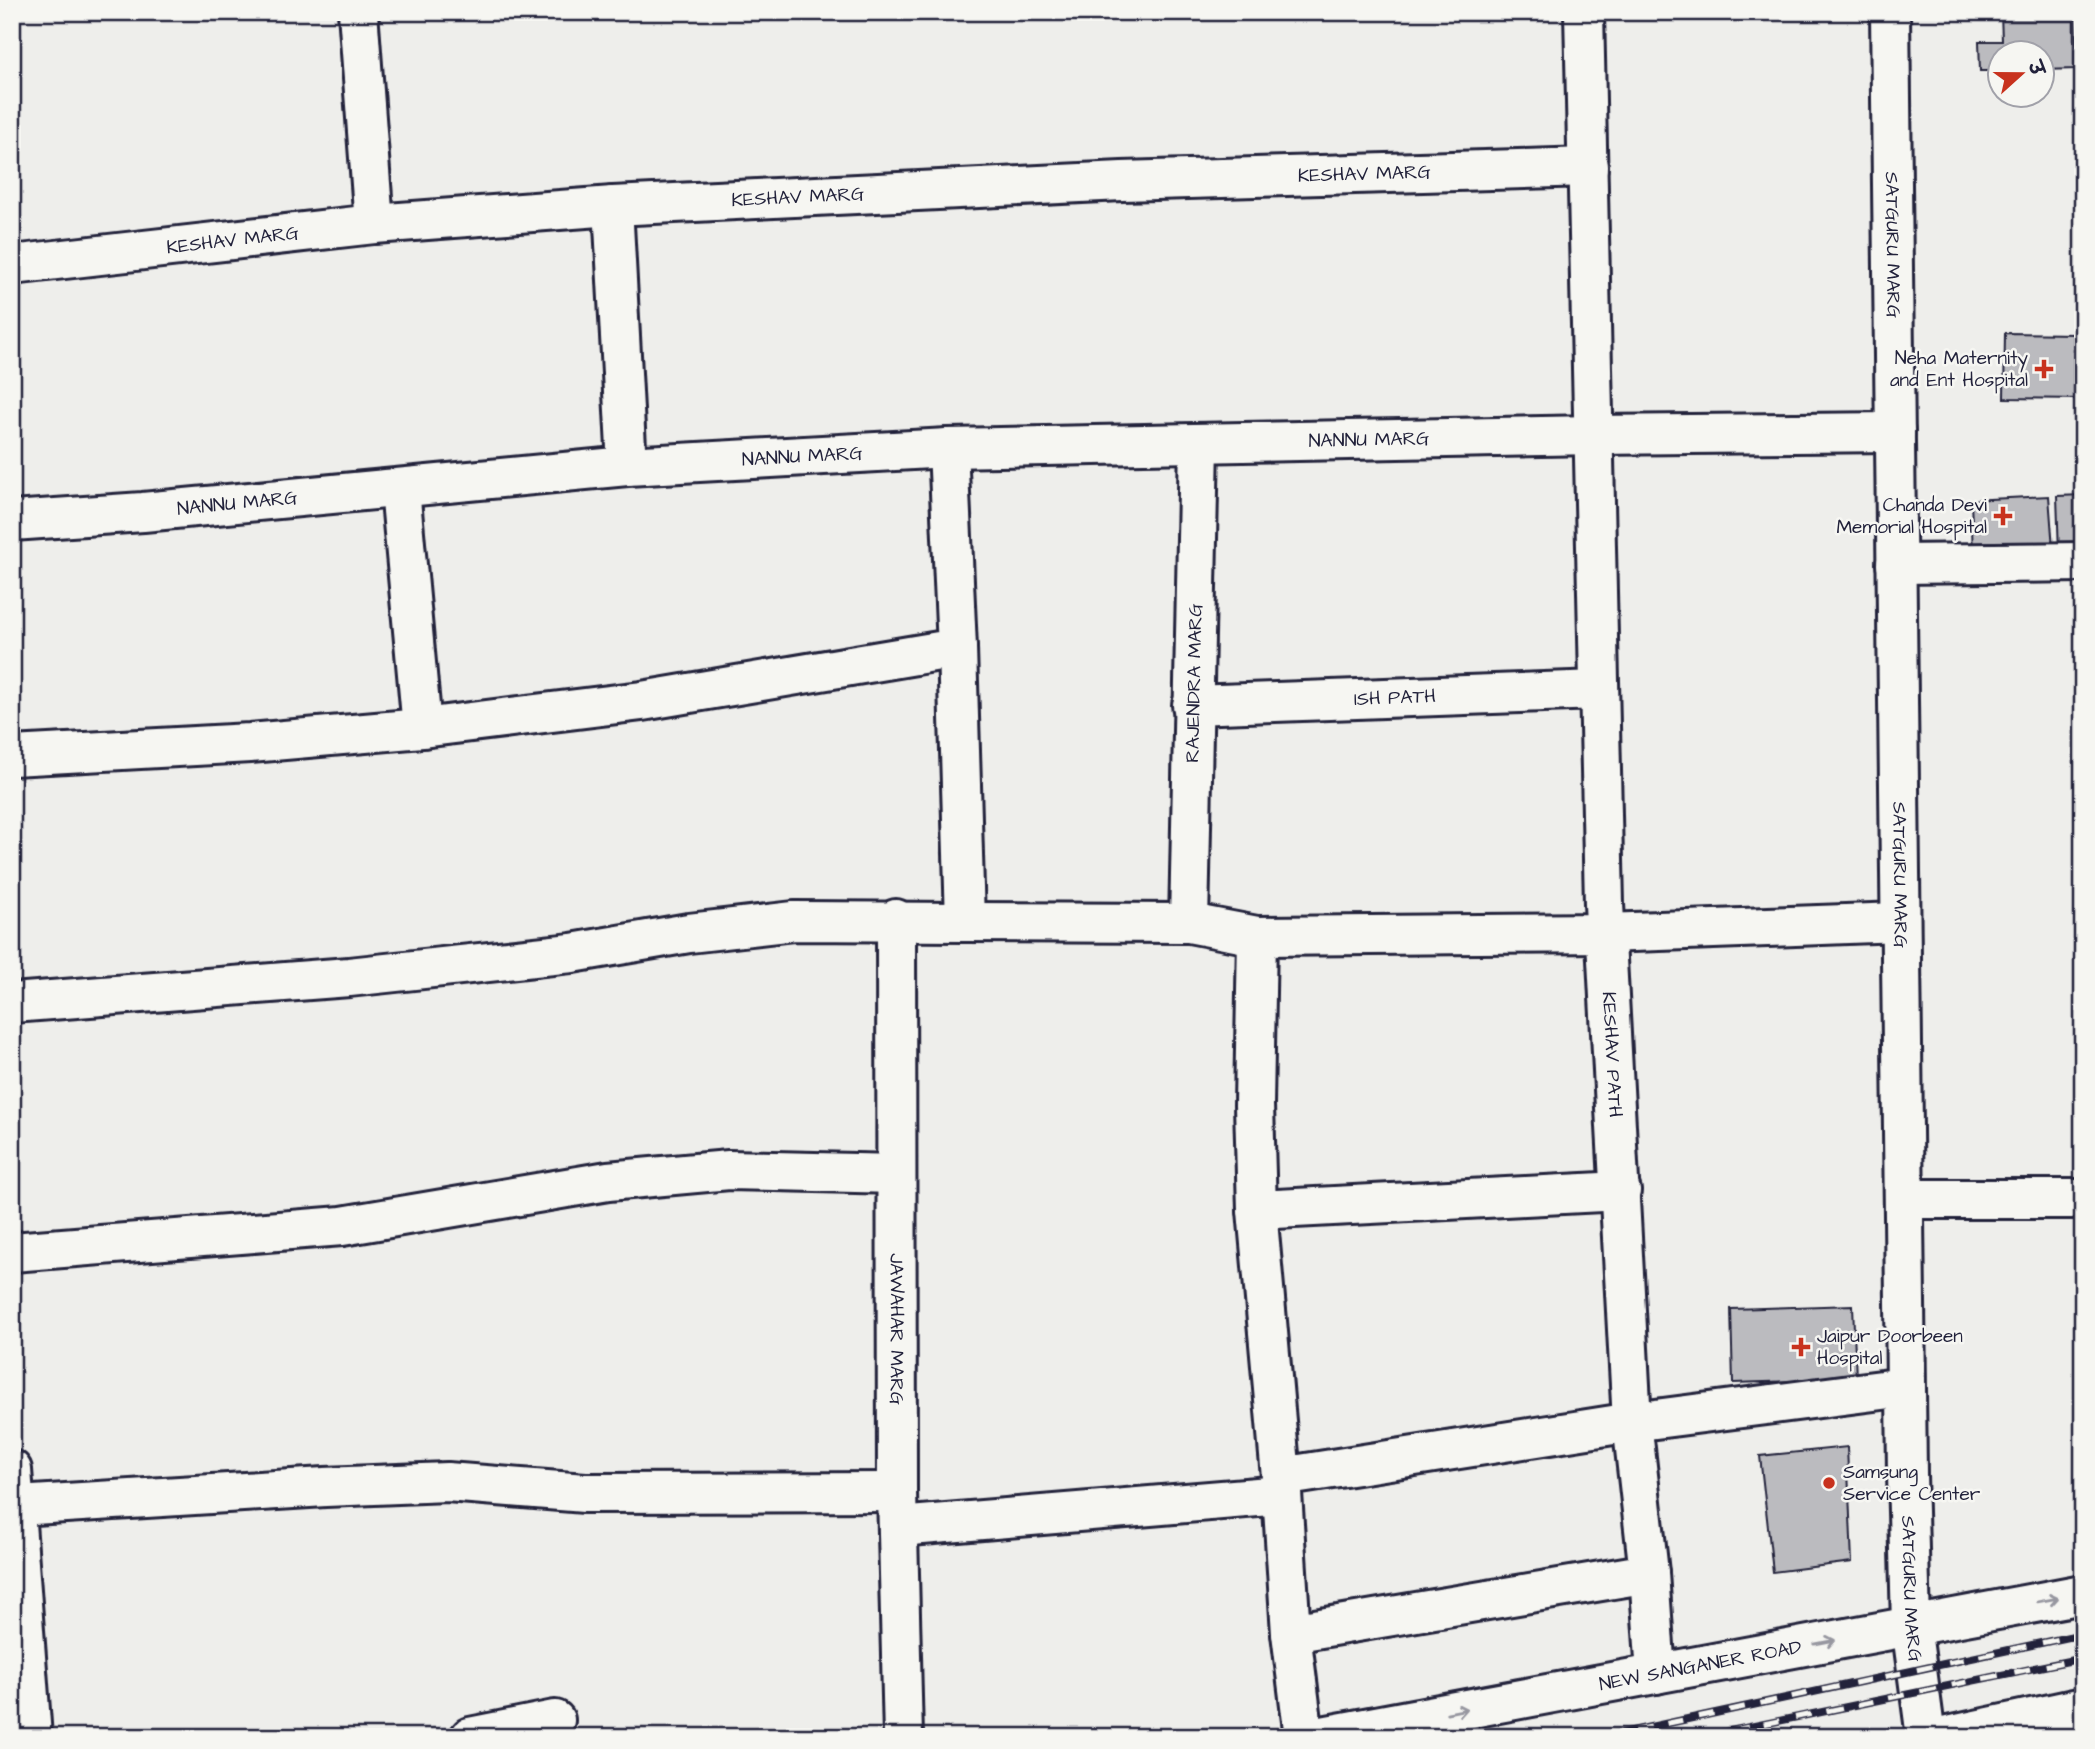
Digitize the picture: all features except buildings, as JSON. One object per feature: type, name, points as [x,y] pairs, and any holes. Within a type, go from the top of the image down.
[{"type":"street","points":[[358,12],[374,224]]},
{"type":"street","name":"KESHAV PATH","points":[[1584,12],[1606,933],[1632,1422],[1650,1573],[1656,1674]]},
{"type":"street","name":"SATGURU MARG","points":[[1890,12],[1905,1387],[1911,1625],[1926,1737]]},
{"type":"street","name":"KESHAV MARG","points":[[12,265],[374,224],[613,206],[1122,181],[1588,167]]},
{"type":"street","points":[[613,206],[627,466]]},
{"type":"street","name":"NANNU MARG","points":[[12,522],[400,489],[627,466],[948,448],[1895,432]]},
{"type":"street","name":"RAJENDRA MARG","points":[[1189,923],[1199,443]]},
{"type":"street","points":[[948,448],[965,922]]},
{"type":"street","points":[[400,489],[422,727]]},
{"type":"street","points":[[1896,564],[2083,562]]},
{"type":"street","points":[[12,756],[250,743],[422,727],[642,701],[957,648]]},
{"type":"street","name":"ISH PATH","points":[[1192,705],[1600,690]]},
{"type":"street","points":[[12,1003],[349,977],[572,953],[689,933],[794,922],[896,919],[1189,923],[1257,936],[1606,933],[1900,922]]},
{"type":"street","name":"JAWAHAR MARG","points":[[896,919],[898,1510],[903,1737]]},
{"type":"street","points":[[1257,936],[1254,1105],[1257,1210],[1282,1486],[1291,1633],[1304,1737]]},
{"type":"street","points":[[12,1252],[342,1226],[608,1181],[729,1170],[896,1174]]},
{"type":"street","points":[[1257,1210],[1621,1191]]},
{"type":"street","points":[[1903,1199],[2083,1199]]},
{"type":"street","points":[[32,1737],[15,1488],[447,1482],[585,1493],[898,1510],[1282,1486],[1632,1422],[1905,1387]]},
{"type":"street","points":[[1291,1633],[1650,1573]]},
{"type":"street","name":"NEW SANGANER ROAD","points":[[1317,1737],[2083,1594]]},
{"type":"street","points":[[1943,1737],[2083,1707]]},
{"type":"street","points":[[470,1737],[555,1720]]},
{"type":"railway","points":[[1604,1737],[2083,1634]]},
{"type":"railway","points":[[1701,1737],[2083,1658]]},
{"type":"place","name":"Neha Maternity and Ent Hospital","points":[[2044,369]]},
{"type":"place","name":"Chanda Devi Memorial Hospital","points":[[2003,516]]},
{"type":"place","name":"Jaipur Doorbeen Hospital","points":[[1801,1347]]},
{"type":"place","name":"Samsung Service Center","points":[[1829,1483]]}]
